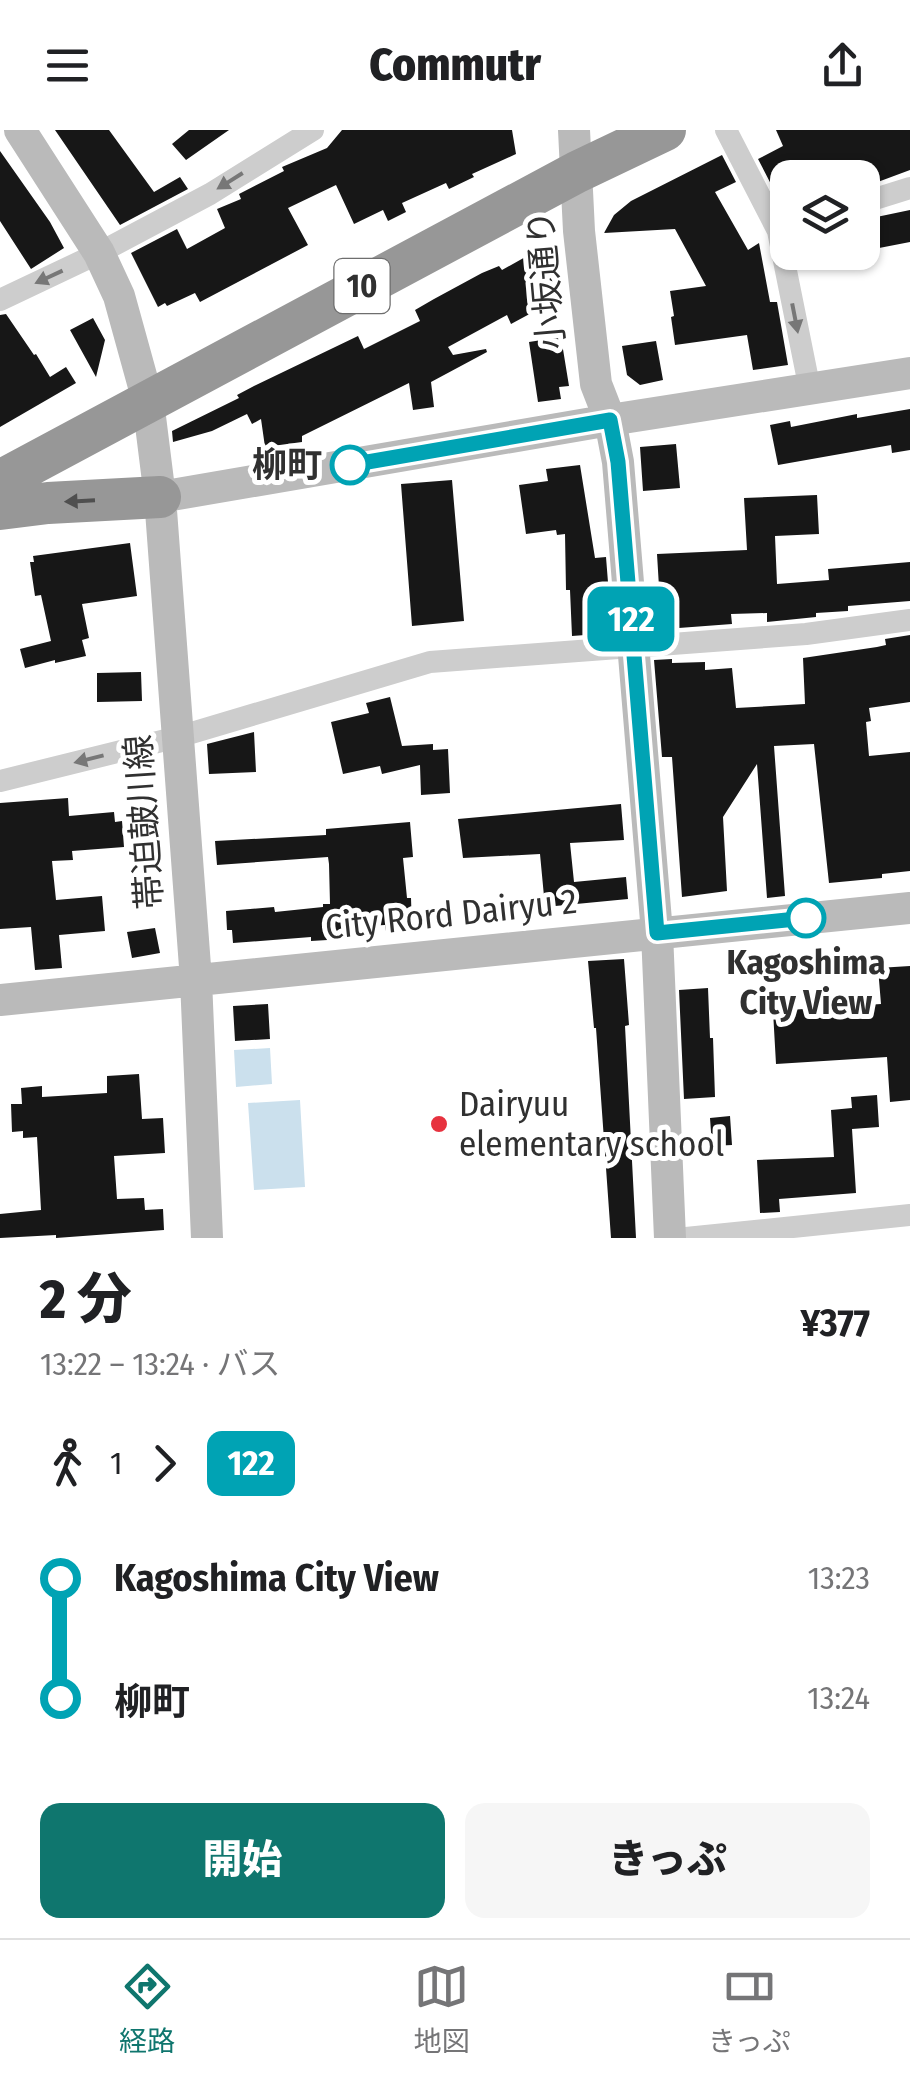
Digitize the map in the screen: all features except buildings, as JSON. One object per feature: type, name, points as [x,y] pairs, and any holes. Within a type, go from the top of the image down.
[{"type":"highway","name":"10","points":[[0,481],[148,401],[575,151],[664,130]]},
{"type":"highway","points":[[0,509],[48,502],[160,498]]},
{"type":"street","name":"帯迫皷川線","points":[[20,130],[99,254],[119,296],[148,401],[160,498],[196,980],[208,1238]]},
{"type":"street","points":[[0,300],[99,254],[210,194],[313,130]]},
{"type":"street","points":[[726,130],[770,207]]},
{"type":"street","name":"小坂通り","points":[[575,151],[578,232],[596,384],[610,420],[618,462],[657,933],[670,1238]]},
{"type":"street","points":[[880,197],[910,188]]},
{"type":"street","points":[[790,270],[810,390]]},
{"type":"street","points":[[160,498],[610,420],[910,374]]},
{"type":"street","points":[[0,781],[178,737],[430,662],[806,634],[910,620]]},
{"type":"street","name":"City Rord Dairyu 2","points":[[0,1000],[910,908]]},
{"type":"street","points":[[686,1238],[910,1215]]},
{"type":"water","points":[[270,1048],[272,1084],[236,1087],[234,1050]]},
{"type":"water","points":[[300,1100],[305,1187],[254,1190],[248,1103]]},
{"type":"bus line","name":"122","points":[[350,465],[610,420],[618,462],[657,933],[806,918]]},
{"type":"place","name":"柳町","points":[[350,465]]},
{"type":"place","name":"Kagoshima City View","points":[[806,918]]},
{"type":"place","name":"Dairyuu elementary school","points":[[439,1124]]}]
